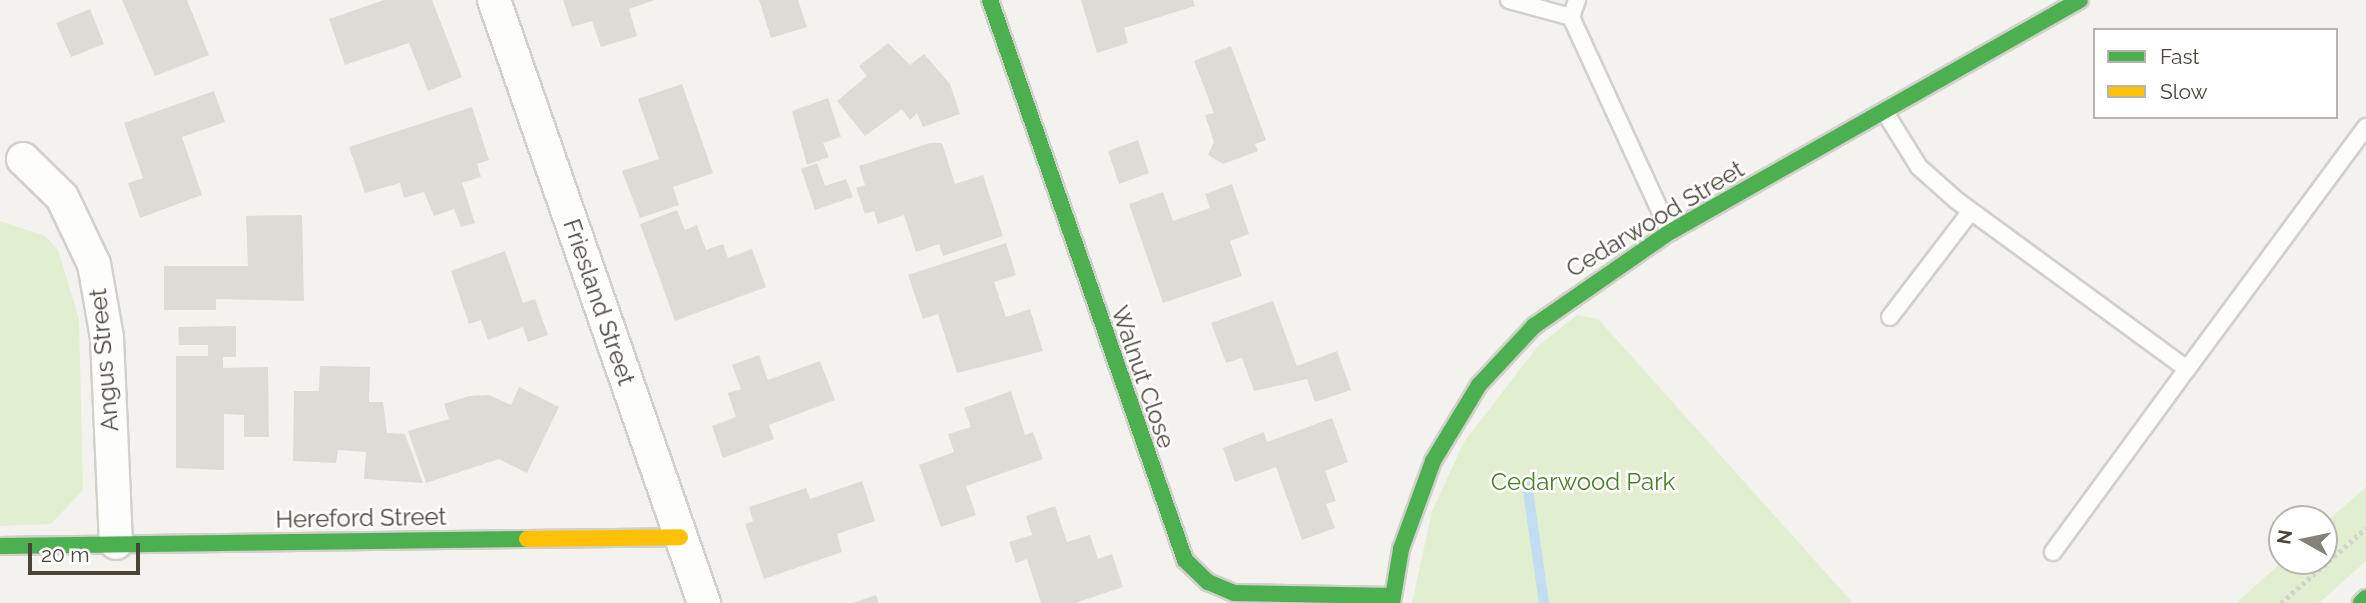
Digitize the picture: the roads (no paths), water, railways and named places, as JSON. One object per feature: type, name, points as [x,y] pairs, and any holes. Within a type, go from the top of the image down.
[{"type":"street","name":"Friesland Street","points":[[494,0],[704,603]]},
{"type":"street","name":"Walnut Close","points":[[990,0],[1185,560],[1208,582],[1234,593],[1393,600]]},
{"type":"street","name":"Cedarwood Street","points":[[1393,600],[1415,504],[1479,386],[1565,300],[1670,232],[1886,114],[2080,0]]},
{"type":"street","name":"Angus Street","points":[[23,159],[62,197],[94,264],[107,338],[116,543]]},
{"type":"street","name":"Hereford Street","points":[[0,546],[680,537]]},
{"type":"street","points":[[2361,603],[2366,598]]},
{"type":"lane","points":[[1509,0],[1571,17]]},
{"type":"lane","points":[[1577,0],[1571,17],[1670,232]]},
{"type":"lane","points":[[1886,114],[1919,167],[1971,211],[2187,369]]},
{"type":"lane","points":[[2053,552],[2366,127]]},
{"type":"lane","points":[[1891,317],[1971,211]]},
{"type":"waterway","points":[[1527,484],[1544,603]]},
{"type":"park label","name":"Cedarwood Park","points":[[1583,482]]}]
